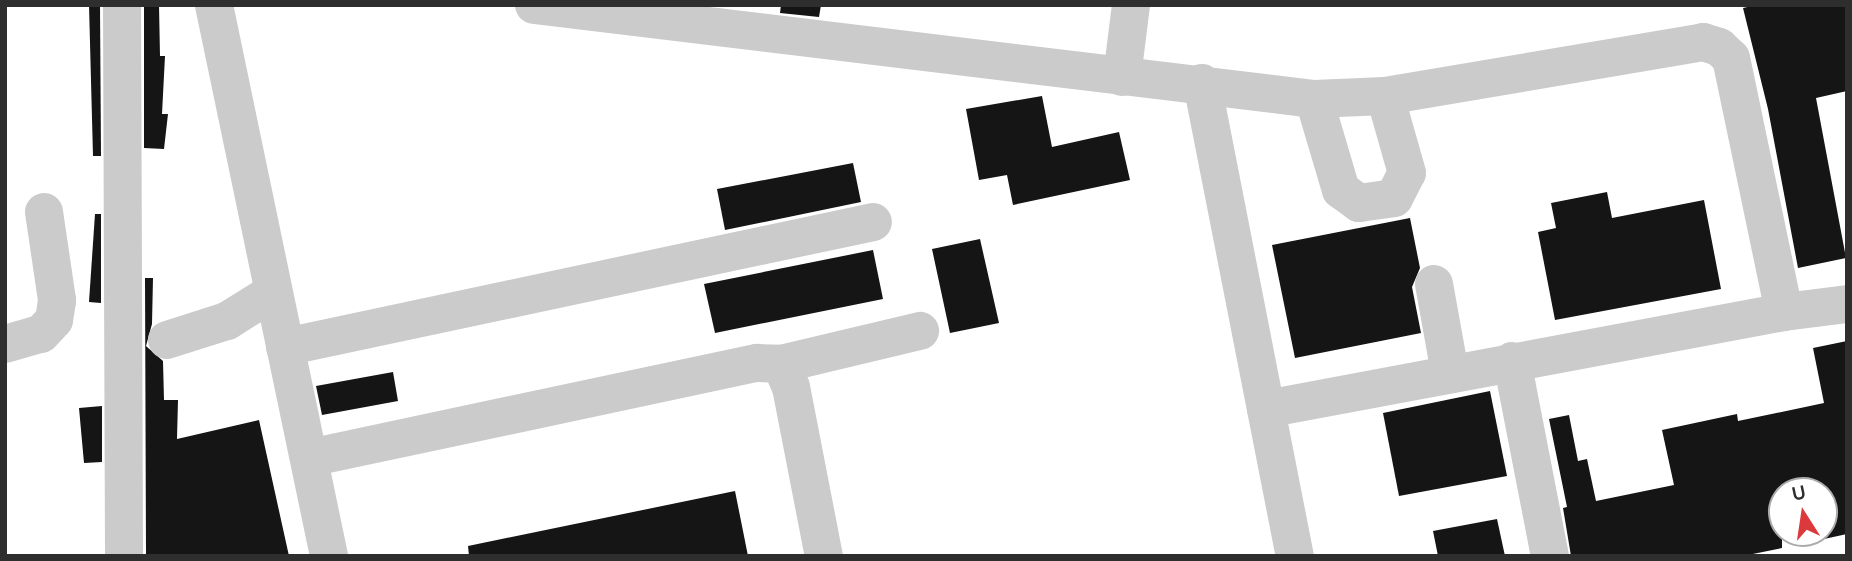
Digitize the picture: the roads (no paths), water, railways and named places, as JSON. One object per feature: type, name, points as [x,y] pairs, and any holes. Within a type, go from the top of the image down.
[{"type":"street","points":[[122,5],[124,556]]},
{"type":"street","points":[[214,5],[272,293],[330,556]]},
{"type":"street","points":[[534,5],[1122,77],[1202,83],[1314,99],[1385,96],[1703,42],[1719,47],[1731,58],[1784,312]]},
{"type":"street","points":[[1122,77],[1131,5]]},
{"type":"street","points":[[1202,83],[1295,556]]},
{"type":"street","points":[[1314,99],[1341,190],[1359,203],[1394,198],[1408,173],[1385,96]]},
{"type":"street","points":[[5,344],[41,334],[54,320],[57,299],[44,212]]},
{"type":"street","points":[[285,347],[873,222]]},
{"type":"street","points":[[1434,284],[1450,373]]},
{"type":"street","points":[[167,340],[227,321],[272,293]]},
{"type":"street","points":[[1266,410],[1512,361],[1784,312],[1847,304]]},
{"type":"street","points":[[309,458],[757,363],[781,364],[920,331]]},
{"type":"street","points":[[1512,361],[1550,556]]},
{"type":"street","points":[[781,364],[791,387],[824,556]]}]
